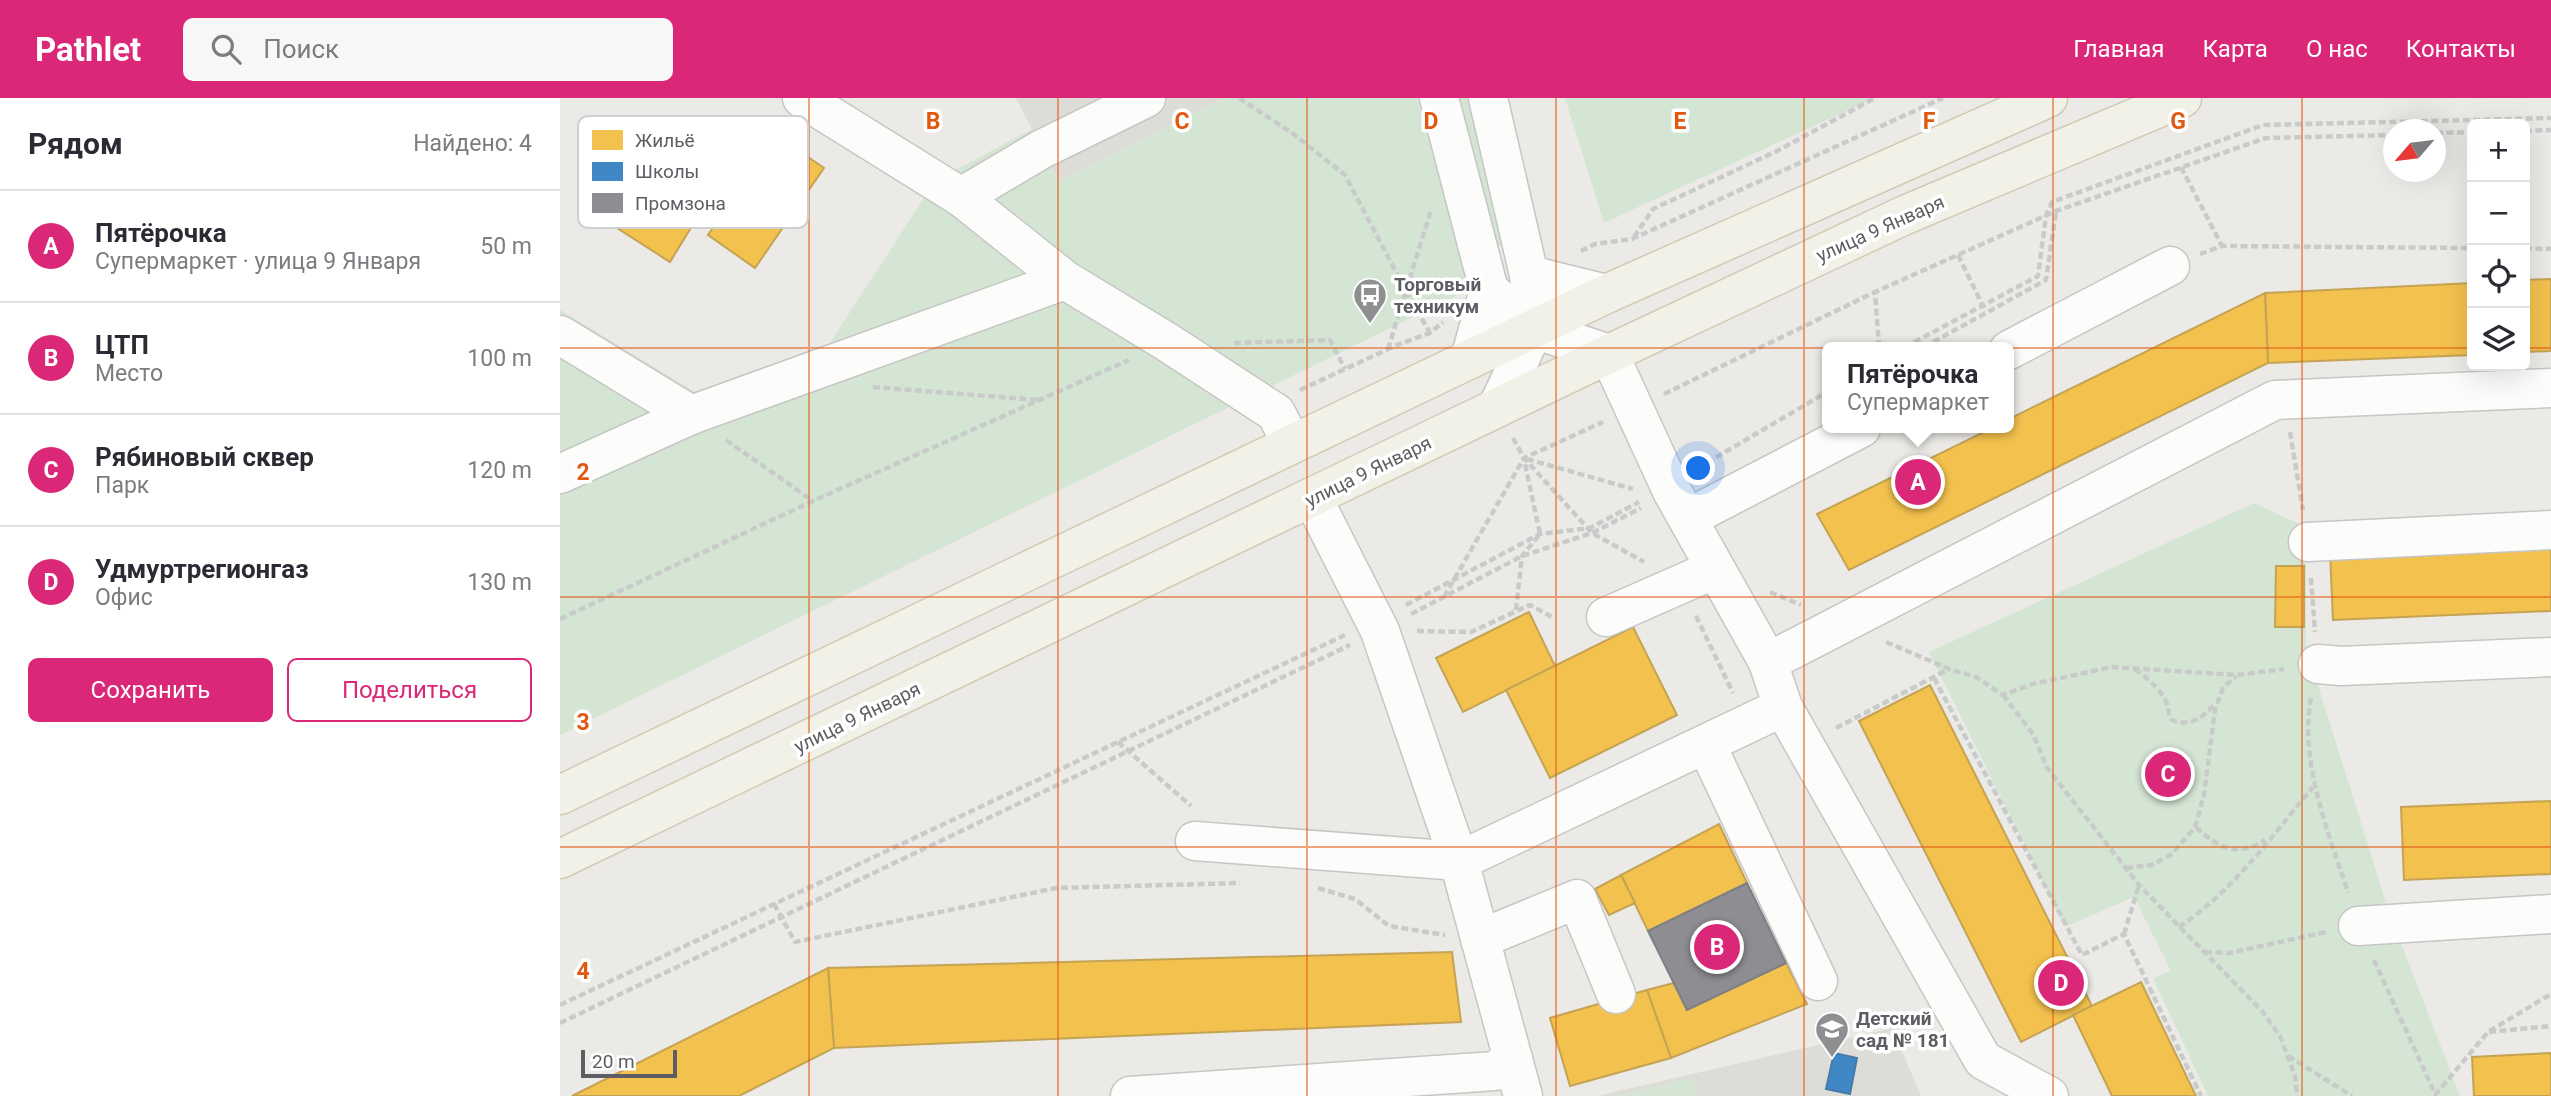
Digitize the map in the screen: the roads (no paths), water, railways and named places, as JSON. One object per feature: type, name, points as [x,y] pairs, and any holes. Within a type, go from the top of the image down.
[{"type":"main road","points":[[560,795],[1606,294],[2049,98]]},
{"type":"main road","name":"улица 9 Января","points":[[560,859],[1609,354],[1905,215],[2182,98]]},
{"type":"street","points":[[803,98],[961,197],[1065,280],[1276,413],[1292,444]]},
{"type":"street","points":[[961,197],[1042,149],[1146,98]]},
{"type":"street","points":[[1439,98],[1489,290],[1470,359]]},
{"type":"street","points":[[1488,98],[1529,275],[1534,329],[1497,408]]},
{"type":"street","points":[[2001,337],[2170,266]]},
{"type":"street","points":[[1529,275],[1606,294]]},
{"type":"street","points":[[560,474],[691,415],[1065,280]]},
{"type":"street","points":[[1489,290],[1534,329],[1609,354],[1670,497],[1716,569],[1768,662],[1783,707],[1983,1060],[2049,1096]]},
{"type":"street","points":[[560,335],[691,415]]},
{"type":"street","points":[[1768,662],[2275,400],[2551,388]]},
{"type":"street","points":[[1670,497],[1847,433]]},
{"type":"street","points":[[1312,497],[1377,626],[1459,861],[1468,938],[1513,1058],[1523,1096]]},
{"type":"street","points":[[2308,541],[2551,530]]},
{"type":"street","points":[[1606,617],[1716,569]]},
{"type":"street","points":[[2318,664],[2341,666],[2551,657]]},
{"type":"street","points":[[1195,841],[1459,861],[1783,707]]},
{"type":"street","points":[[1706,744],[1818,981]]},
{"type":"street","points":[[1468,938],[1577,899],[1616,994]]},
{"type":"street","points":[[2358,926],[2551,914]]},
{"type":"street","points":[[1130,1096],[1495,1071],[1513,1058]]},
{"type":"place","name":"Торговый техникум","points":[[1370,325]]},
{"type":"place","name":"Пятёрочка","points":[[1918,482]]},
{"type":"place","name":"Рябиновый сквер","points":[[2168,774]]},
{"type":"place","name":"ЦТП","points":[[1717,947]]},
{"type":"place","name":"Удмуртрегионгаз","points":[[2061,983]]},
{"type":"place","name":"Детский сад № 181","points":[[1832,1059]]}]
